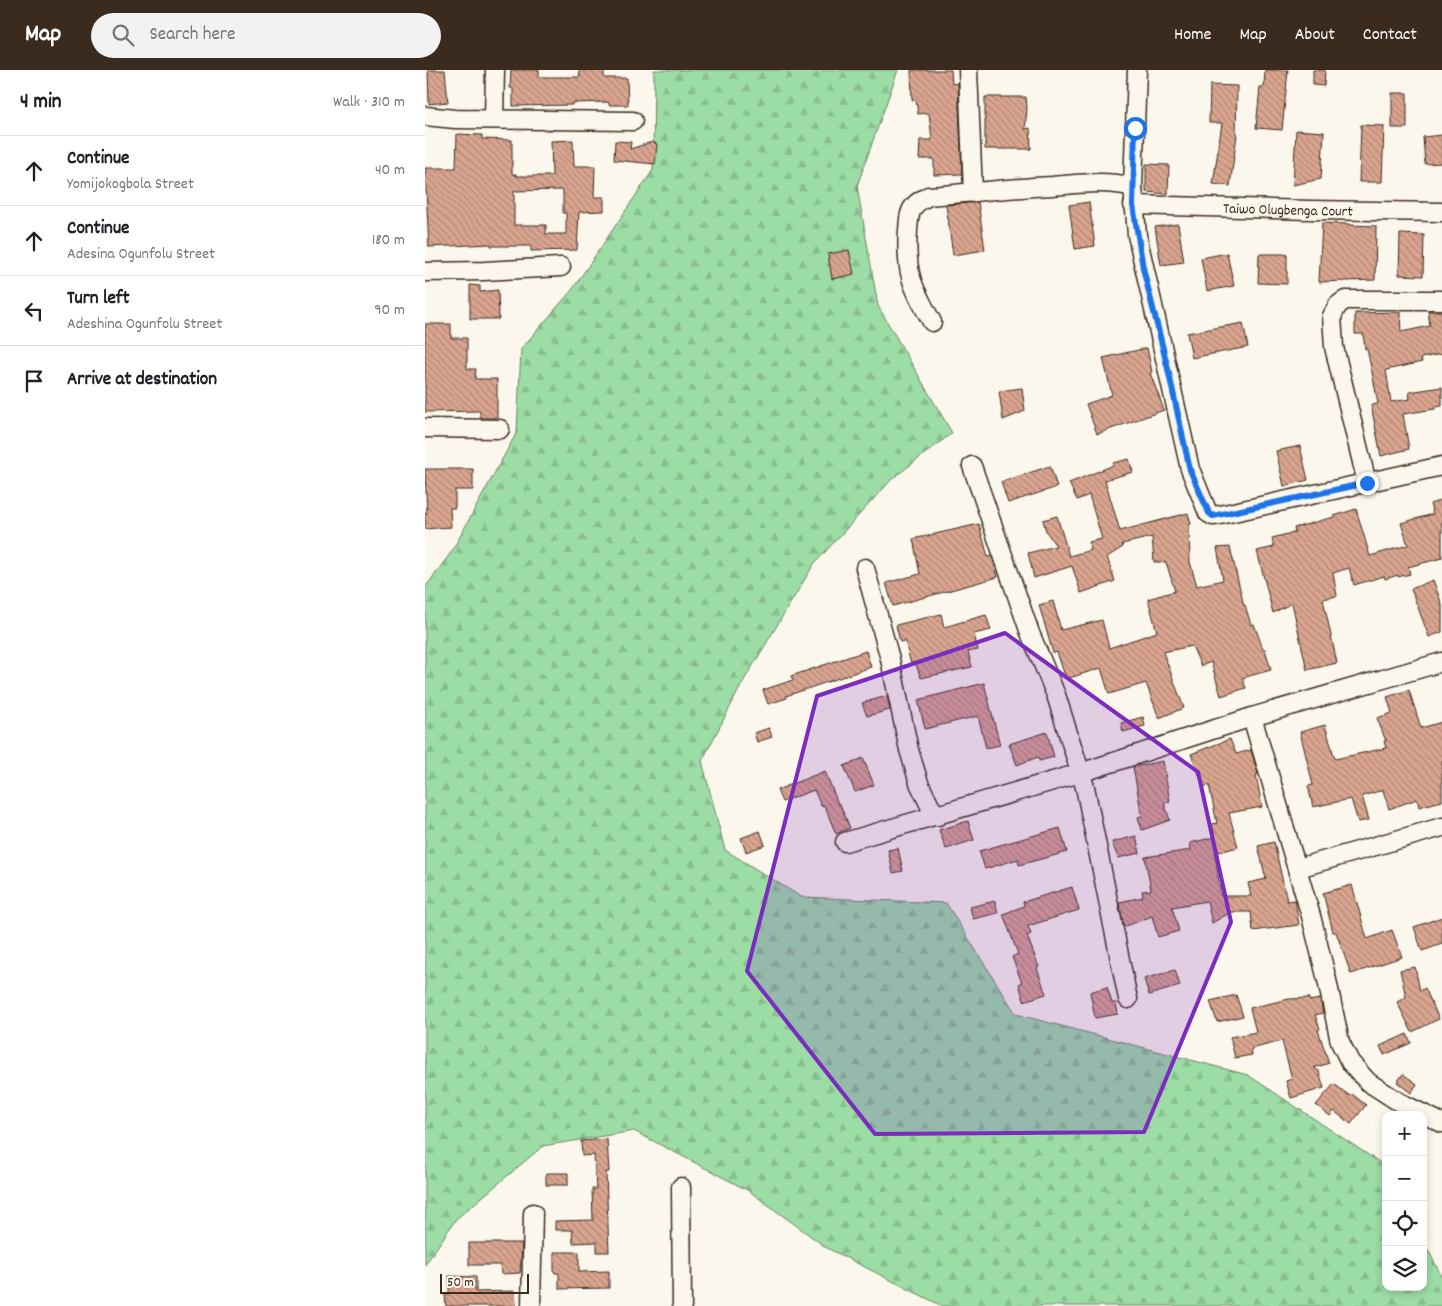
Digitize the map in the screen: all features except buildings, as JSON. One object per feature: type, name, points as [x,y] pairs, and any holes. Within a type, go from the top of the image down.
[{"type":"street","points":[[494,119],[495,70]]},
{"type":"street","points":[[968,70],[973,193]]},
{"type":"street","points":[[1137,70],[1133,205],[1143,268],[1190,470],[1209,513],[1213,516],[1442,466]]},
{"type":"street","points":[[425,116],[455,119],[633,121]]},
{"type":"street","points":[[932,322],[916,294],[909,275],[906,253],[909,216],[915,205],[928,196],[1102,182],[1133,187]]},
{"type":"street","name":"Taiwo Olugbenga Court","points":[[1133,205],[1442,212]]},
{"type":"street","points":[[425,272],[561,267]]},
{"type":"street","points":[[1367,483],[1334,347],[1331,316],[1338,305],[1345,300],[1442,300]]},
{"type":"street","points":[[425,428],[500,429]]},
{"type":"street","points":[[972,466],[1030,633],[1056,695],[1080,773],[1092,818],[1128,999]]},
{"type":"street","points":[[865,568],[890,659],[909,750],[919,783],[930,806],[938,816]]},
{"type":"street","points":[[845,842],[1080,773],[1252,716],[1442,662]]},
{"type":"street","points":[[1252,716],[1298,868],[1327,980],[1340,1042],[1350,1062],[1368,1082],[1399,1102],[1442,1123]]},
{"type":"street","points":[[1298,868],[1442,827]]},
{"type":"street","points":[[681,1188],[682,1306]]},
{"type":"street","points":[[531,1306],[533,1213]]},
{"type":"highlighted area","points":[[1005,633],[1198,772],[1231,922],[1144,1132],[875,1134],[747,971],[817,696]]},
{"type":"green space","points":[[654,70],[898,70],[857,186],[878,306],[952,433],[892,479],[814,564],[743,682],[702,761],[725,850],[801,897],[946,903],[1016,1014],[1248,1075],[1382,1164],[1382,1291],[1427,1291],[1427,1248],[1442,1277],[1442,1306],[942,1306],[827,1248],[749,1191],[634,1131],[543,1146],[456,1219],[425,1265],[425,588],[452,551],[517,432],[521,349],[572,290],[653,170]]},
{"type":"route","points":[[1135,128],[1133,205],[1143,268],[1190,470],[1209,513],[1213,516],[1367,483]]}]
